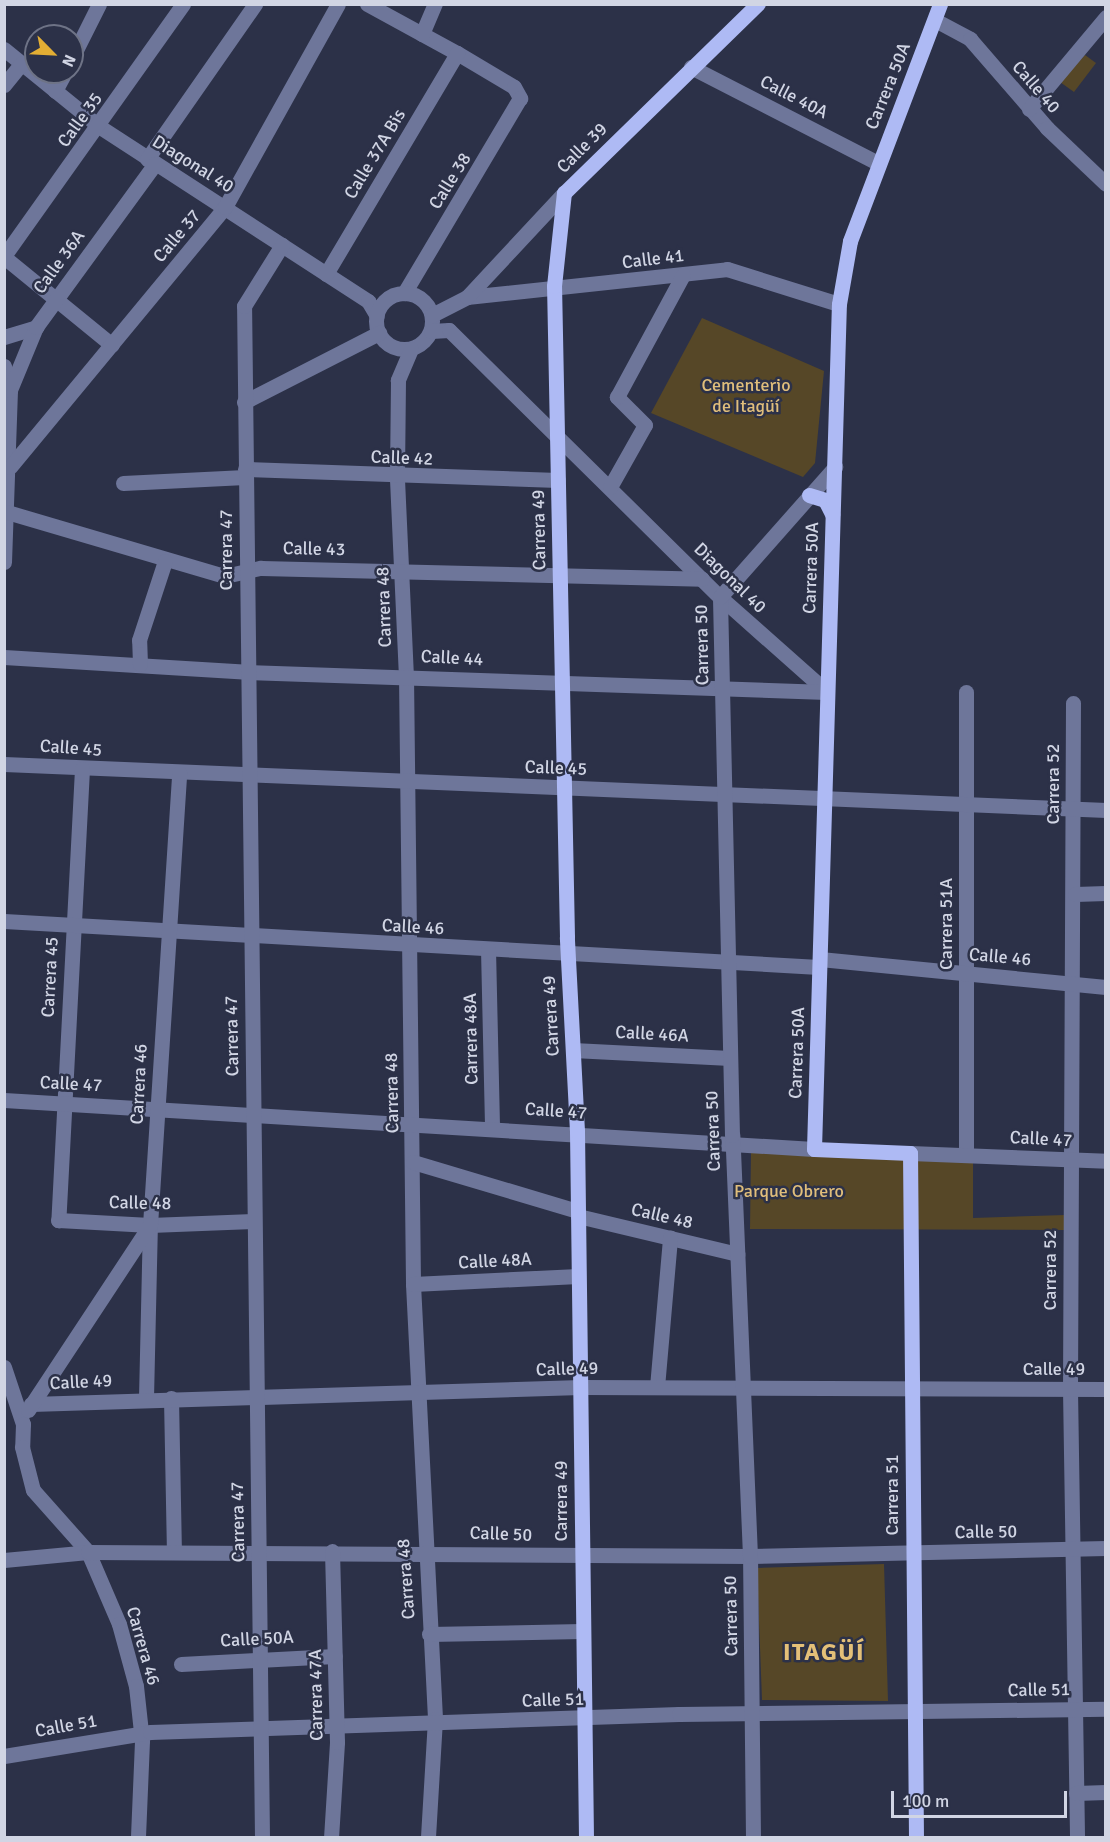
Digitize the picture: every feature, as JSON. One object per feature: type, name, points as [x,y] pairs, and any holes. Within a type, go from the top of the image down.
[{"type":"main road","name":"Calle 39","points":[[564,193],[758,4]]},
{"type":"main road","name":"Carrera 50A","points":[[814,1149],[839,303],[850,241],[940,4]]},
{"type":"main road","name":"Carrera 49","points":[[564,193],[554,286],[568,952],[577,1131],[580,1556],[586,1838]]},
{"type":"main road","points":[[809,495],[825,500],[832,514]]},
{"type":"main road","name":"Calle 47","points":[[814,1149],[910,1153]]},
{"type":"main road","name":"Carrera 51","points":[[910,1153],[911,1553],[916,1838]]},
{"type":"street","points":[[84,34],[99,4]]},
{"type":"street","name":"Calle 35","points":[[4,256],[100,127],[183,4]]},
{"type":"street","name":"Calle 36A","points":[[10,390],[36,327],[151,162],[255,4]]},
{"type":"street","name":"Calle 37","points":[[10,467],[225,207],[338,4]]},
{"type":"street","points":[[368,4],[457,53]]},
{"type":"street","points":[[422,33],[435,4]]},
{"type":"street","points":[[1029,109],[1106,17]]},
{"type":"street","name":"Calle 40","points":[[935,20],[970,39],[1029,109],[1106,184]]},
{"type":"street","name":"Diagonal 40","points":[[4,49],[100,127],[368,301],[377,316]]},
{"type":"street","name":"Calle 38","points":[[404,293],[518,108],[520,98],[514,87],[457,53]]},
{"type":"street","name":"Calle 37A Bis","points":[[326,274],[457,53]]},
{"type":"street","points":[[4,85],[22,63]]},
{"type":"street","name":"Calle 40A","points":[[691,67],[878,163]]},
{"type":"street","points":[[55,91],[59,84]]},
{"type":"street","name":"Calle 39","points":[[431,323],[467,297],[564,193]]},
{"type":"street","name":"Carrera 47","points":[[262,1838],[244,306],[282,245]]},
{"type":"street","points":[[4,256],[111,345]]},
{"type":"street","name":"Calle 41","points":[[467,297],[554,286],[740,271],[839,303]]},
{"type":"street","points":[[610,488],[645,426],[617,398],[683,275]]},
{"type":"street","points":[[404,293],[420,298],[431,323],[411,349],[392,347],[379,333],[377,316],[384,302],[404,293]]},
{"type":"street","name":"Diagonal 40","points":[[368,301],[384,302]]},
{"type":"street","name":"Diagonal 40","points":[[431,323],[449,330],[720,597],[786,660],[827,692]]},
{"type":"street","points":[[4,338],[36,327]]},
{"type":"street","points":[[244,402],[379,333]]},
{"type":"street","name":"Carrera 48","points":[[411,349],[398,380],[397,478],[406,675],[405,781],[413,1162],[413,1284],[423,1551],[435,1725],[428,1838]]},
{"type":"street","points":[[4,366],[10,390],[10,467],[4,562]]},
{"type":"street","name":"Carrera 50","points":[[753,1838],[750,1556],[732,1145],[720,597],[835,467]]},
{"type":"street","name":"Calle 42","points":[[123,483],[245,473],[558,480]]},
{"type":"street","name":"Calle 43","points":[[7,512],[165,561],[225,576],[246,570],[403,571],[702,579]]},
{"type":"street","points":[[140,664],[139,640],[165,561]]},
{"type":"street","name":"Calle 44","points":[[4,657],[247,672],[406,675],[827,692]]},
{"type":"street","points":[[784,690],[786,660]]},
{"type":"street","name":"Carrera 51A","points":[[966,692],[966,1155]]},
{"type":"street","name":"Carrera 52","points":[[1073,703],[1072,808],[1075,894],[1070,1160],[1070,1389],[1077,1838]]},
{"type":"street","name":"Calle 45","points":[[4,764],[724,796],[1106,810]]},
{"type":"street","name":"Carrera 45","points":[[58,1187],[82,769]]},
{"type":"street","name":"Carrera 46","points":[[146,1398],[150,1225],[167,931],[179,773]]},
{"type":"street","points":[[1075,894],[1106,893]]},
{"type":"street","name":"Calle 46","points":[[4,921],[250,935],[408,947],[568,952],[728,963],[819,963],[966,973],[1106,987]]},
{"type":"street","name":"Carrera 48A","points":[[488,949],[492,1127]]},
{"type":"street","name":"Calle 46A","points":[[573,1050],[730,1058]]},
{"type":"street","name":"Calle 47","points":[[4,1100],[577,1131],[732,1145],[814,1149]]},
{"type":"street","name":"Calle 47","points":[[910,1153],[1106,1161]]},
{"type":"street","name":"Calle 48","points":[[413,1162],[578,1214],[738,1254]]},
{"type":"street","name":"Calle 48","points":[[58,1187],[58,1220],[150,1225],[253,1221]]},
{"type":"street","points":[[23,1424],[44,1380],[150,1225]]},
{"type":"street","points":[[657,1387],[670,1238]]},
{"type":"street","name":"Calle 48A","points":[[413,1284],[578,1276]]},
{"type":"street","points":[[4,1367],[23,1424]]},
{"type":"street","name":"Calle 49","points":[[31,1404],[146,1398],[417,1396],[580,1387],[1106,1389]]},
{"type":"street","points":[[171,1398],[174,1552]]},
{"type":"street","name":"Carrera 46","points":[[23,1424],[22,1447],[33,1490],[88,1552],[119,1624],[141,1733],[138,1838]]},
{"type":"street","name":"Calle 50","points":[[4,1560],[88,1552],[423,1551],[580,1556],[750,1556],[1106,1548]]},
{"type":"street","name":"Carrera 47A","points":[[331,1838],[337,1729],[332,1551]]},
{"type":"street","points":[[429,1634],[582,1631]]},
{"type":"street","name":"Calle 50A","points":[[181,1664],[260,1657],[335,1656]]},
{"type":"street","name":"Calle 51","points":[[4,1756],[141,1733],[337,1729],[752,1713],[913,1709],[1106,1709]]},
{"type":"street","points":[[1076,1793],[1106,1792]]},
{"type":"green space","points":[[1085,55],[1096,63],[1074,92],[1060,82]]},
{"type":"green space","name":"Cementerio de Itagüí","points":[[702,318],[824,371],[815,463],[803,477],[651,413]]},
{"type":"green space","name":"Parque Obrero","points":[[751,1152],[973,1161],[973,1218],[1065,1215],[1066,1230],[750,1229]]},
{"type":"green space","points":[[884,1564],[888,1701],[762,1700],[757,1568]]},
{"type":"district","name":"ITAGÜÍ","points":[[824,1653]]}]
